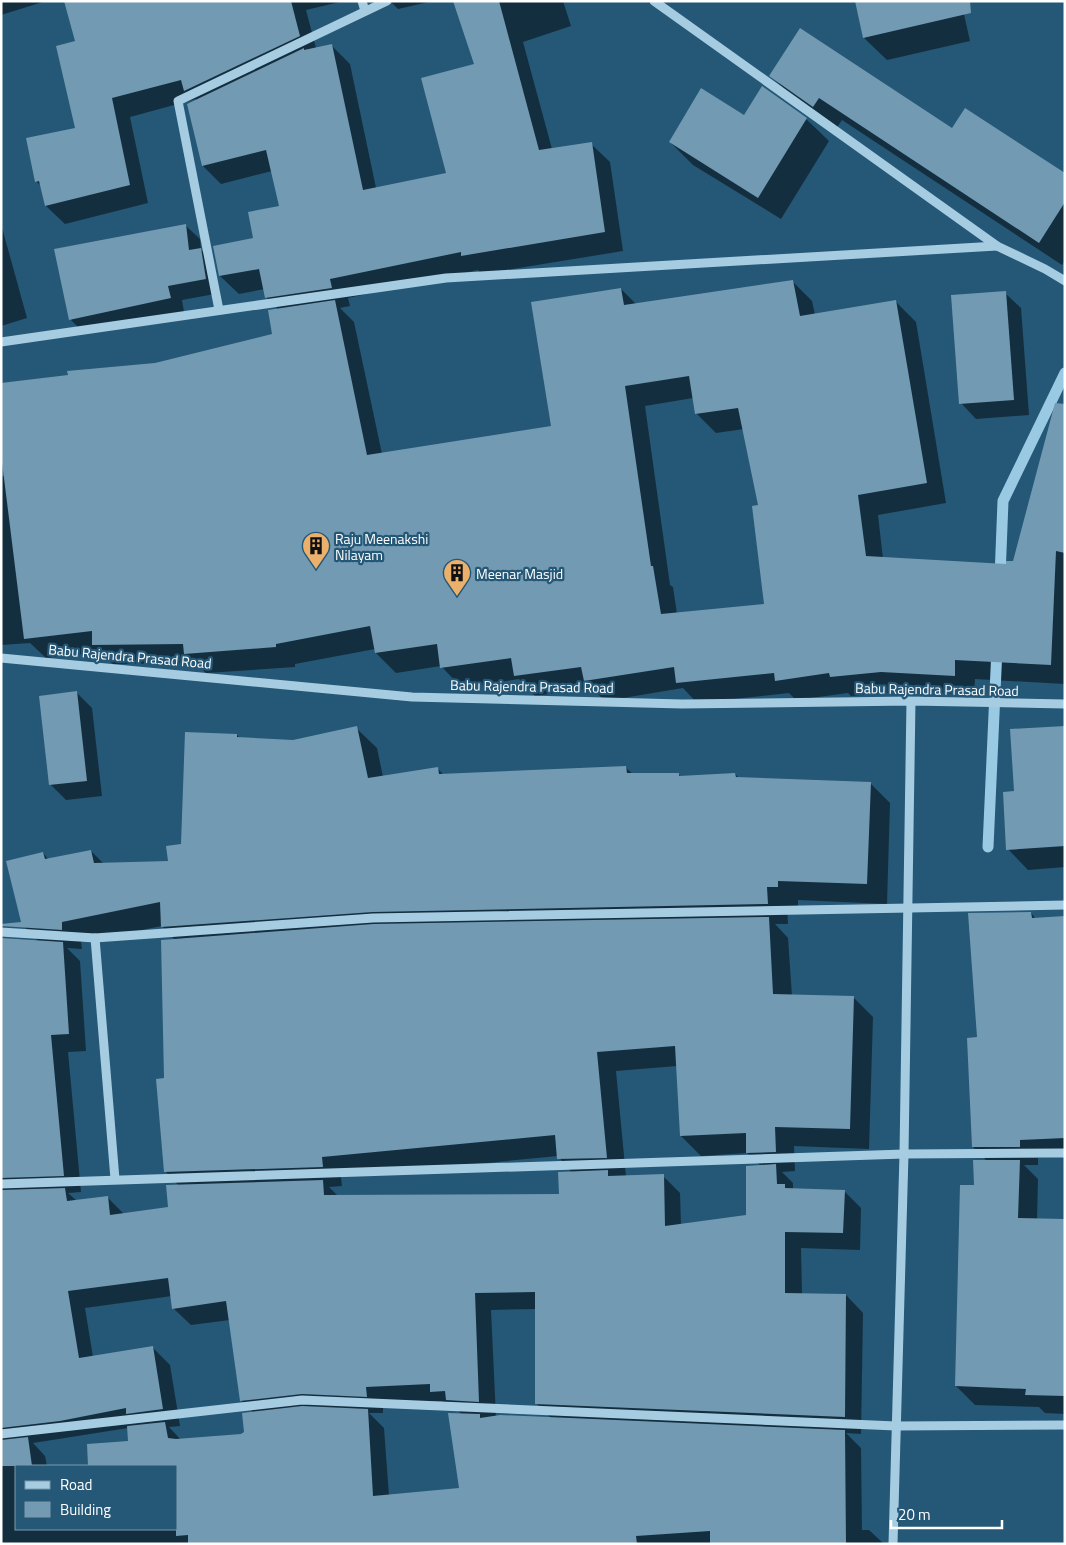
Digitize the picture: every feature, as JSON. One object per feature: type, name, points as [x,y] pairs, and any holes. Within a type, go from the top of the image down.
[{"type":"street","points":[[362,1],[365,11]]},
{"type":"street","points":[[219,310],[178,101],[386,1]]},
{"type":"street","points":[[654,1],[996,246],[1045,269],[1065,282]]},
{"type":"street","points":[[1,342],[446,278],[996,246]]},
{"type":"street","name":"Babu Rajendra Prasad Road","points":[[1,658],[412,697],[682,704],[910,701],[1065,704]]},
{"type":"street","points":[[893,1544],[904,1154],[910,701]]},
{"type":"street","points":[[1,932],[94,938],[372,918],[1065,905]]},
{"type":"street","points":[[94,938],[115,1179]]},
{"type":"street","points":[[1,1184],[904,1154],[1065,1152]]},
{"type":"street","points":[[1,1434],[302,1400],[896,1426],[1065,1425]]},
{"type":"building","points":[[64,1],[291,1],[300,36],[184,91],[181,80],[112,98],[130,185],[45,206],[39,181],[35,182],[26,138],[75,128],[56,46],[75,41]]},
{"type":"building","points":[[453,1],[499,1],[539,150],[592,142],[605,232],[461,256],[461,252],[330,279],[332,288],[265,298],[259,269],[219,276],[213,246],[253,238],[248,212],[279,206],[266,150],[202,166],[187,104],[304,48],[304,50],[332,44],[363,190],[446,173],[421,78],[474,64]]},
{"type":"building","points":[[855,1],[970,1],[971,13],[863,38]]},
{"type":"building","points":[[800,28],[952,128],[965,108],[1065,173],[1065,202],[1039,243],[819,98],[813,107],[769,76]]},
{"type":"building","points":[[762,86],[807,118],[758,198],[669,142],[701,88],[744,115]]},
{"type":"building","points":[[186,224],[189,250],[201,248],[206,279],[168,286],[171,298],[69,320],[54,249]]},
{"type":"building","points":[[793,280],[800,316],[896,300],[927,483],[858,495],[866,556],[1006,564],[1006,561],[1013,561],[1055,403],[1065,404],[1065,553],[1056,551],[1051,665],[955,660],[955,676],[881,672],[830,677],[829,673],[775,681],[774,673],[676,683],[674,667],[584,681],[581,667],[514,676],[511,658],[440,668],[437,644],[375,653],[370,626],[276,644],[276,647],[184,654],[183,644],[92,645],[92,631],[24,639],[1,454],[1,383],[68,375],[67,371],[155,363],[272,334],[268,310],[335,300],[367,455],[551,426],[531,302],[621,288],[624,305]],"holes":[[[689,376],[695,414],[738,408],[758,505],[752,506],[764,604],[661,614],[653,566],[651,566],[625,386]]]},
{"type":"building","points":[[1006,291],[1014,400],[959,404],[951,295]]},
{"type":"building","points":[[77,691],[87,781],[49,785],[39,696]]},
{"type":"building","points":[[357,726],[368,778],[438,767],[439,774],[626,766],[627,773],[679,773],[679,776],[735,773],[736,777],[871,782],[867,884],[778,881],[778,887],[767,887],[768,904],[373,912],[161,927],[160,902],[62,922],[62,930],[1,926],[1,924],[21,922],[6,861],[43,852],[45,859],[91,850],[94,863],[168,861],[166,846],[181,844],[185,732],[237,734],[237,737],[293,740]]},
{"type":"building","points":[[1065,726],[1065,846],[1006,850],[1003,792],[1014,791],[1010,729]]},
{"type":"building","points":[[1031,912],[1032,918],[1065,916],[1065,1138],[1020,1140],[1020,1147],[972,1147],[967,1038],[977,1037],[968,913]]},
{"type":"building","points":[[769,917],[773,994],[854,996],[850,1129],[775,1127],[776,1152],[746,1153],[746,1133],[680,1136],[675,1046],[597,1052],[607,1158],[557,1159],[555,1135],[322,1157],[323,1167],[164,1172],[156,1079],[164,1078],[161,940],[373,924]]},
{"type":"building","points":[[1,938],[63,942],[69,1034],[51,1035],[64,1176],[1,1178]]},
{"type":"building","points":[[973,1160],[1020,1160],[1018,1218],[1065,1219],[1065,1396],[1025,1395],[1026,1389],[955,1386],[960,1185],[974,1185]]},
{"type":"building","points":[[776,1164],[777,1184],[785,1184],[785,1188],[845,1190],[843,1233],[785,1232],[785,1293],[846,1294],[845,1417],[535,1404],[535,1292],[475,1293],[479,1402],[446,1400],[445,1391],[430,1392],[430,1384],[366,1387],[367,1397],[302,1394],[240,1401],[226,1301],[172,1309],[168,1278],[68,1291],[79,1358],[153,1346],[163,1409],[126,1414],[126,1408],[60,1421],[1,1428],[1,1190],[65,1188],[67,1201],[108,1196],[110,1215],[168,1207],[166,1185],[323,1180],[324,1195],[559,1194],[558,1172],[608,1170],[608,1176],[664,1174],[665,1226],[746,1215],[746,1166]]},
{"type":"building","points":[[302,1406],[368,1409],[373,1496],[459,1488],[448,1413],[480,1414],[480,1418],[500,1415],[845,1430],[846,1544],[710,1544],[710,1531],[636,1536],[637,1544],[188,1544],[188,1535],[176,1536],[176,1530],[178,1530],[178,1465],[88,1465],[87,1444],[128,1441],[127,1426],[165,1422],[168,1438],[176,1439],[241,1434],[244,1432],[242,1413]]},
{"type":"building","points":[[28,1437],[32,1465],[1,1466],[1,1440]]},
{"type":"waterway","points":[[1000,577],[1003,501],[1065,373]]},
{"type":"waterway","points":[[988,847],[997,648]]},
{"type":"place","name":"Raju Meenakshi Nilayam","points":[[316,570]]},
{"type":"place","name":"Meenar Masjid","points":[[457,597]]}]
